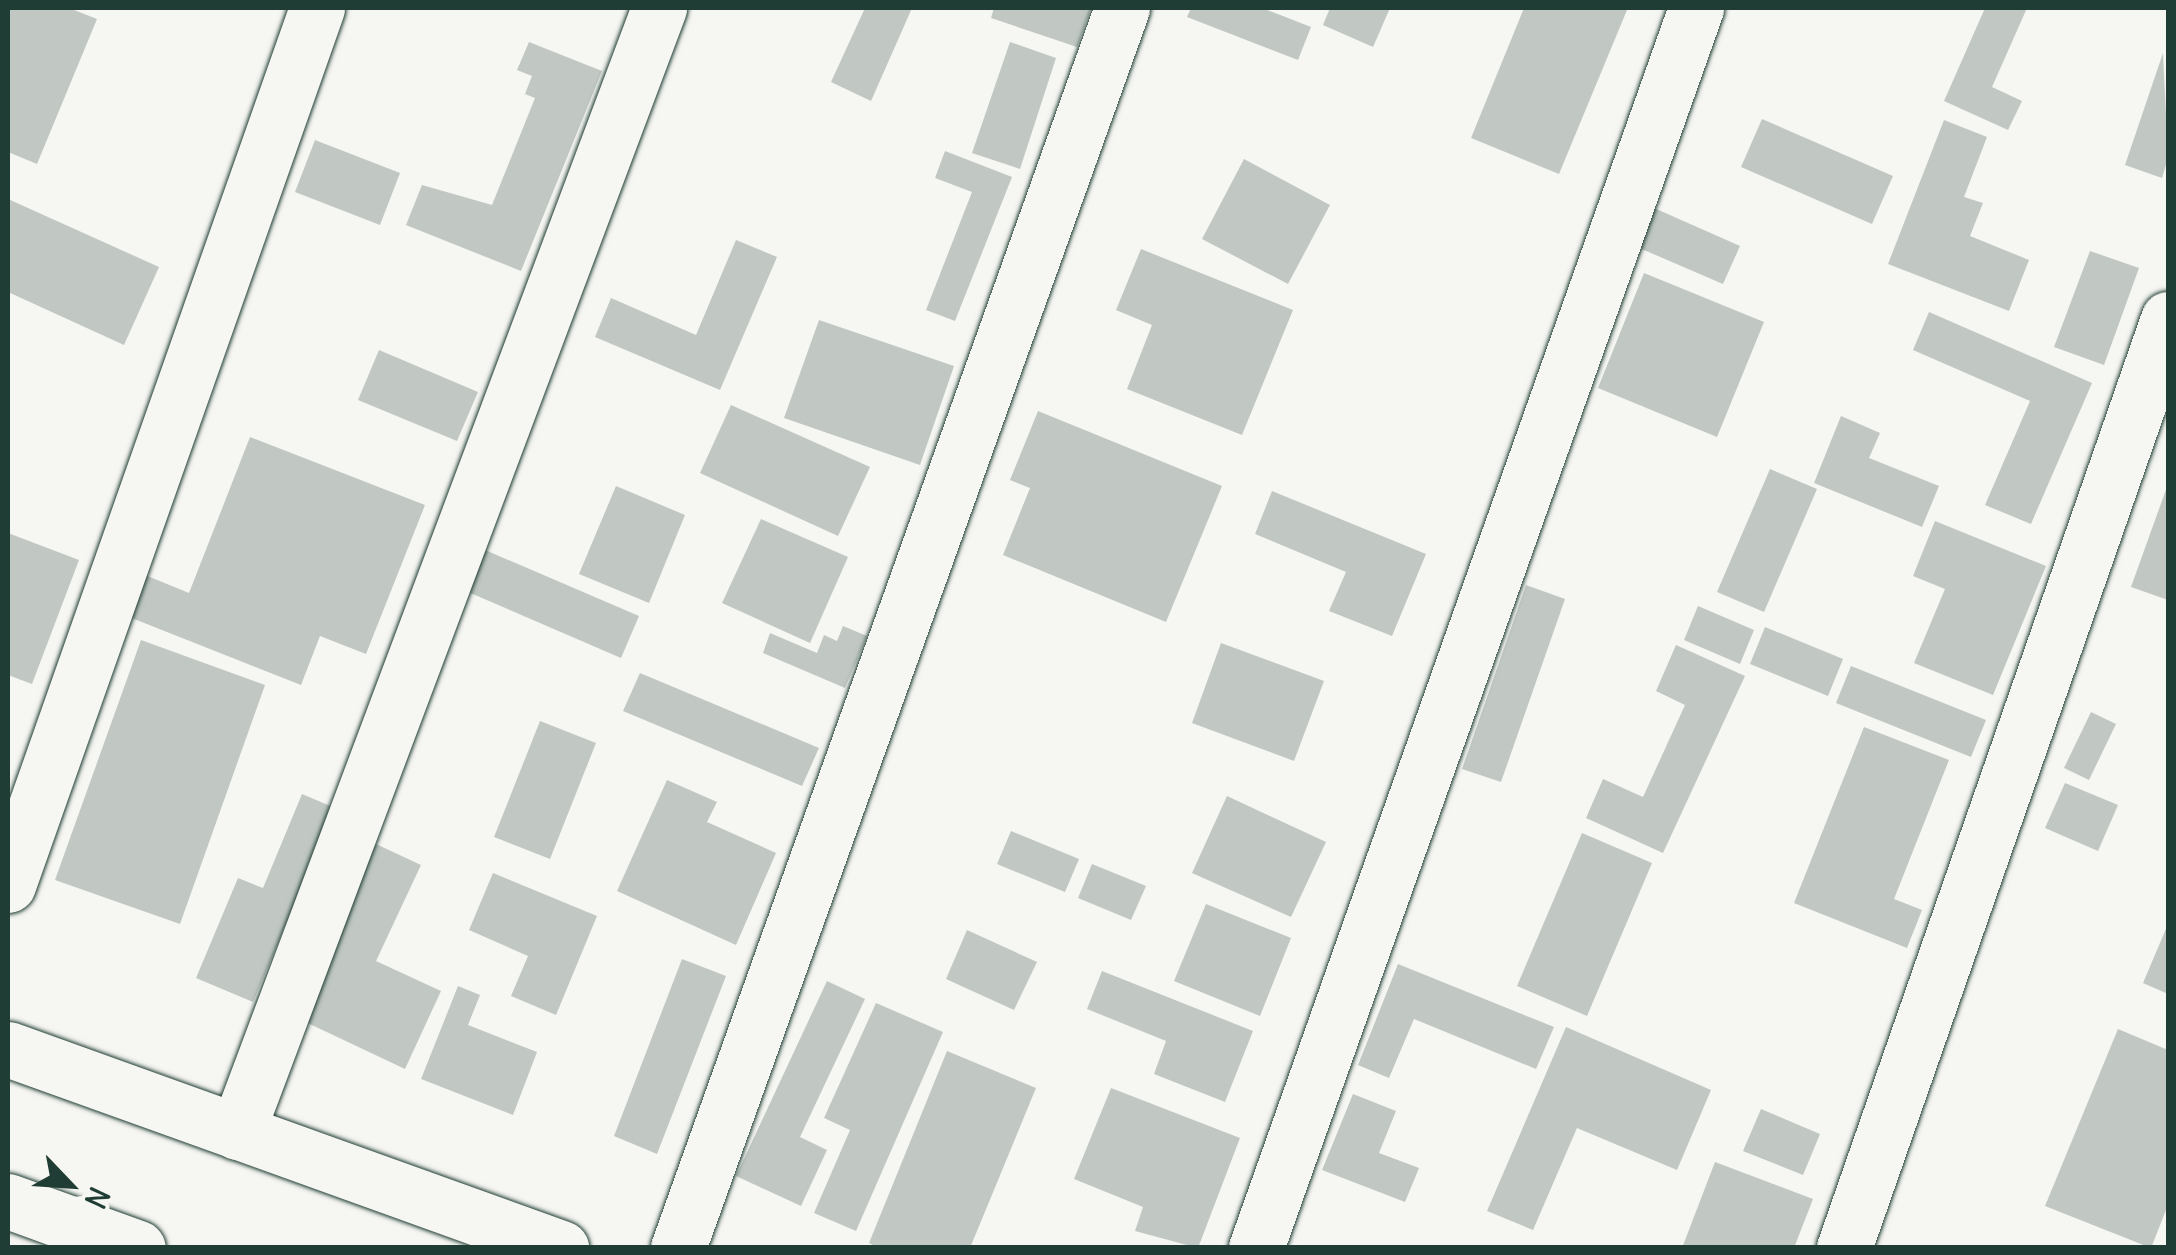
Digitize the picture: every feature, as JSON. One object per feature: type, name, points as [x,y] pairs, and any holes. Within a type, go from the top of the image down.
[{"type":"street","points":[[8,885],[317,8]]},
{"type":"street","points":[[237,1132],[659,8]]},
{"type":"street","points":[[678,1248],[1122,8]]},
{"type":"street","points":[[1256,1248],[1696,8]]},
{"type":"street","points":[[1844,1248],[2168,318]]},
{"type":"street","points":[[8,1050],[561,1248]]},
{"type":"street","points":[[8,1201],[138,1248]]},
{"type":"building","points":[[8,8],[69,8],[97,19],[37,164],[8,152]]},
{"type":"building","points":[[865,8],[912,8],[871,101],[831,82]]},
{"type":"building","points":[[994,8],[1091,8],[1077,47],[991,18]]},
{"type":"building","points":[[1191,8],[1262,8],[1311,27],[1298,60],[1187,17]]},
{"type":"building","points":[[1330,8],[1390,8],[1373,47],[1323,25]]},
{"type":"building","points":[[1524,8],[1627,10],[1559,174],[1471,138]]},
{"type":"building","points":[[1985,8],[2027,8],[1992,87],[2022,101],[2008,130],[1944,101]]},
{"type":"building","points":[[529,42],[602,71],[521,271],[406,225],[422,185],[492,205],[535,98],[525,94],[532,76],[517,70]]},
{"type":"building","points":[[1010,42],[1056,58],[1020,169],[972,153]]},
{"type":"building","points":[[2163,53],[2168,158],[2162,178],[2125,165]]},
{"type":"building","points":[[1762,119],[1893,176],[1872,224],[1741,167]]},
{"type":"building","points":[[1944,120],[1987,137],[1964,197],[1983,203],[1970,236],[2029,260],[2009,311],[1888,264]]},
{"type":"building","points":[[315,140],[400,173],[380,225],[295,192]]},
{"type":"building","points":[[945,151],[1012,177],[955,321],[926,310],[972,192],[935,178]]},
{"type":"building","points":[[1244,159],[1330,205],[1288,284],[1202,239]]},
{"type":"building","points":[[8,199],[159,267],[124,345],[8,292]]},
{"type":"building","points":[[1654,208],[1740,246],[1723,284],[1637,247]]},
{"type":"building","points":[[736,240],[777,257],[720,390],[595,337],[611,298],[696,335]]},
{"type":"building","points":[[1141,249],[1293,310],[1242,435],[1127,389],[1152,325],[1116,310]]},
{"type":"building","points":[[2090,251],[2139,268],[2104,365],[2054,347]]},
{"type":"building","points":[[1644,273],[1764,322],[1717,437],[1598,388]]},
{"type":"building","points":[[1929,312],[2092,383],[2031,524],[1985,505],[2030,401],[1913,350]]},
{"type":"building","points":[[819,320],[954,366],[920,465],[784,418]]},
{"type":"building","points":[[379,350],[478,392],[457,441],[358,400]]},
{"type":"building","points":[[731,405],[870,467],[838,536],[700,473]]},
{"type":"building","points":[[1038,411],[1222,486],[1166,622],[1003,555],[1030,488],[1010,480]]},
{"type":"building","points":[[1841,416],[1880,433],[1869,458],[1939,486],[1922,527],[1814,483]]},
{"type":"building","points":[[250,437],[425,505],[366,654],[320,636],[301,685],[129,617],[145,575],[189,593]]},
{"type":"building","points":[[1770,469],[1817,489],[1764,612],[1717,592]]},
{"type":"building","points":[[2168,484],[2168,600],[2131,587]]},
{"type":"building","points":[[616,486],[685,515],[649,603],[579,574]]},
{"type":"building","points":[[1272,491],[1426,554],[1392,636],[1329,611],[1346,572],[1255,534]]},
{"type":"building","points":[[761,519],[848,557],[810,643],[722,603]]},
{"type":"building","points":[[1935,521],[2046,566],[1993,695],[1914,663],[1945,589],[1913,576]]},
{"type":"building","points":[[8,533],[79,560],[32,684],[8,675]]},
{"type":"building","points":[[485,550],[639,616],[621,658],[468,592]]},
{"type":"building","points":[[1526,585],[1565,599],[1501,782],[1462,769]]},
{"type":"building","points":[[1698,606],[1754,630],[1740,664],[1684,640]]},
{"type":"building","points":[[843,626],[867,636],[845,688],[763,653],[770,633],[817,653],[824,635],[837,641]]},
{"type":"building","points":[[1765,627],[1843,659],[1828,696],[1750,664]]},
{"type":"building","points":[[141,640],[265,685],[180,924],[55,880]]},
{"type":"building","points":[[1221,643],[1324,681],[1294,761],[1192,723]]},
{"type":"building","points":[[1676,645],[1745,676],[1663,853],[1586,818],[1603,779],[1643,797],[1685,705],[1656,691]]},
{"type":"building","points":[[1851,666],[1986,720],[1971,757],[1836,703]]},
{"type":"building","points":[[640,673],[819,748],[802,786],[623,711]]},
{"type":"building","points":[[2091,712],[2116,724],[2089,780],[2064,768]]},
{"type":"building","points":[[540,721],[596,743],[550,859],[494,837]]},
{"type":"building","points":[[1864,727],[1949,760],[1894,899],[1922,910],[1907,948],[1794,903]]},
{"type":"building","points":[[667,780],[717,802],[707,822],[776,853],[736,945],[617,891]]},
{"type":"building","points":[[2065,783],[2118,805],[2098,851],[2045,828]]},
{"type":"building","points":[[302,794],[335,808],[253,1002],[196,978],[238,878],[263,888]]},
{"type":"building","points":[[1227,796],[1326,842],[1291,917],[1192,873]]},
{"type":"building","points":[[1011,831],[1079,859],[1065,892],[997,864]]},
{"type":"building","points":[[1582,833],[1652,863],[1587,1016],[1517,986]]},
{"type":"building","points":[[376,844],[421,865],[376,961],[441,991],[405,1069],[295,1017]]},
{"type":"building","points":[[1092,864],[1146,886],[1131,920],[1078,898]]},
{"type":"building","points":[[493,873],[597,916],[556,1015],[511,996],[528,956],[469,930]]},
{"type":"building","points":[[1206,904],[1291,938],[1260,1016],[1174,981]]},
{"type":"building","points":[[2168,924],[2168,994],[2143,983]]},
{"type":"building","points":[[967,930],[1037,962],[1014,1010],[946,979]]},
{"type":"building","points":[[682,959],[726,976],[657,1154],[614,1136]]},
{"type":"building","points":[[1398,964],[1554,1027],[1536,1069],[1414,1019],[1389,1078],[1358,1065]]},
{"type":"building","points":[[1102,971],[1253,1031],[1225,1102],[1154,1074],[1166,1041],[1087,1009]]},
{"type":"building","points":[[827,981],[865,999],[800,1137],[827,1150],[801,1206],[736,1176]]},
{"type":"building","points":[[458,986],[480,995],[468,1025],[537,1052],[513,1115],[421,1079]]},
{"type":"building","points":[[876,1003],[943,1032],[856,1231],[814,1213],[850,1130],[824,1118]]},
{"type":"building","points":[[1566,1027],[1711,1090],[1677,1170],[1577,1128],[1533,1230],[1487,1211]]},
{"type":"building","points":[[2118,1029],[2168,1050],[2168,1205],[2151,1248],[2045,1206]]},
{"type":"building","points":[[947,1051],[1036,1088],[970,1248],[879,1248],[869,1243]]},
{"type":"building","points":[[1111,1088],[1240,1138],[1198,1248],[1135,1231],[1143,1207],[1074,1179]]},
{"type":"building","points":[[1353,1094],[1396,1111],[1379,1153],[1419,1168],[1405,1202],[1322,1170]]},
{"type":"building","points":[[1761,1109],[1820,1134],[1803,1175],[1743,1151]]},
{"type":"building","points":[[1715,1162],[1813,1199],[1794,1248],[1682,1248]]}]
